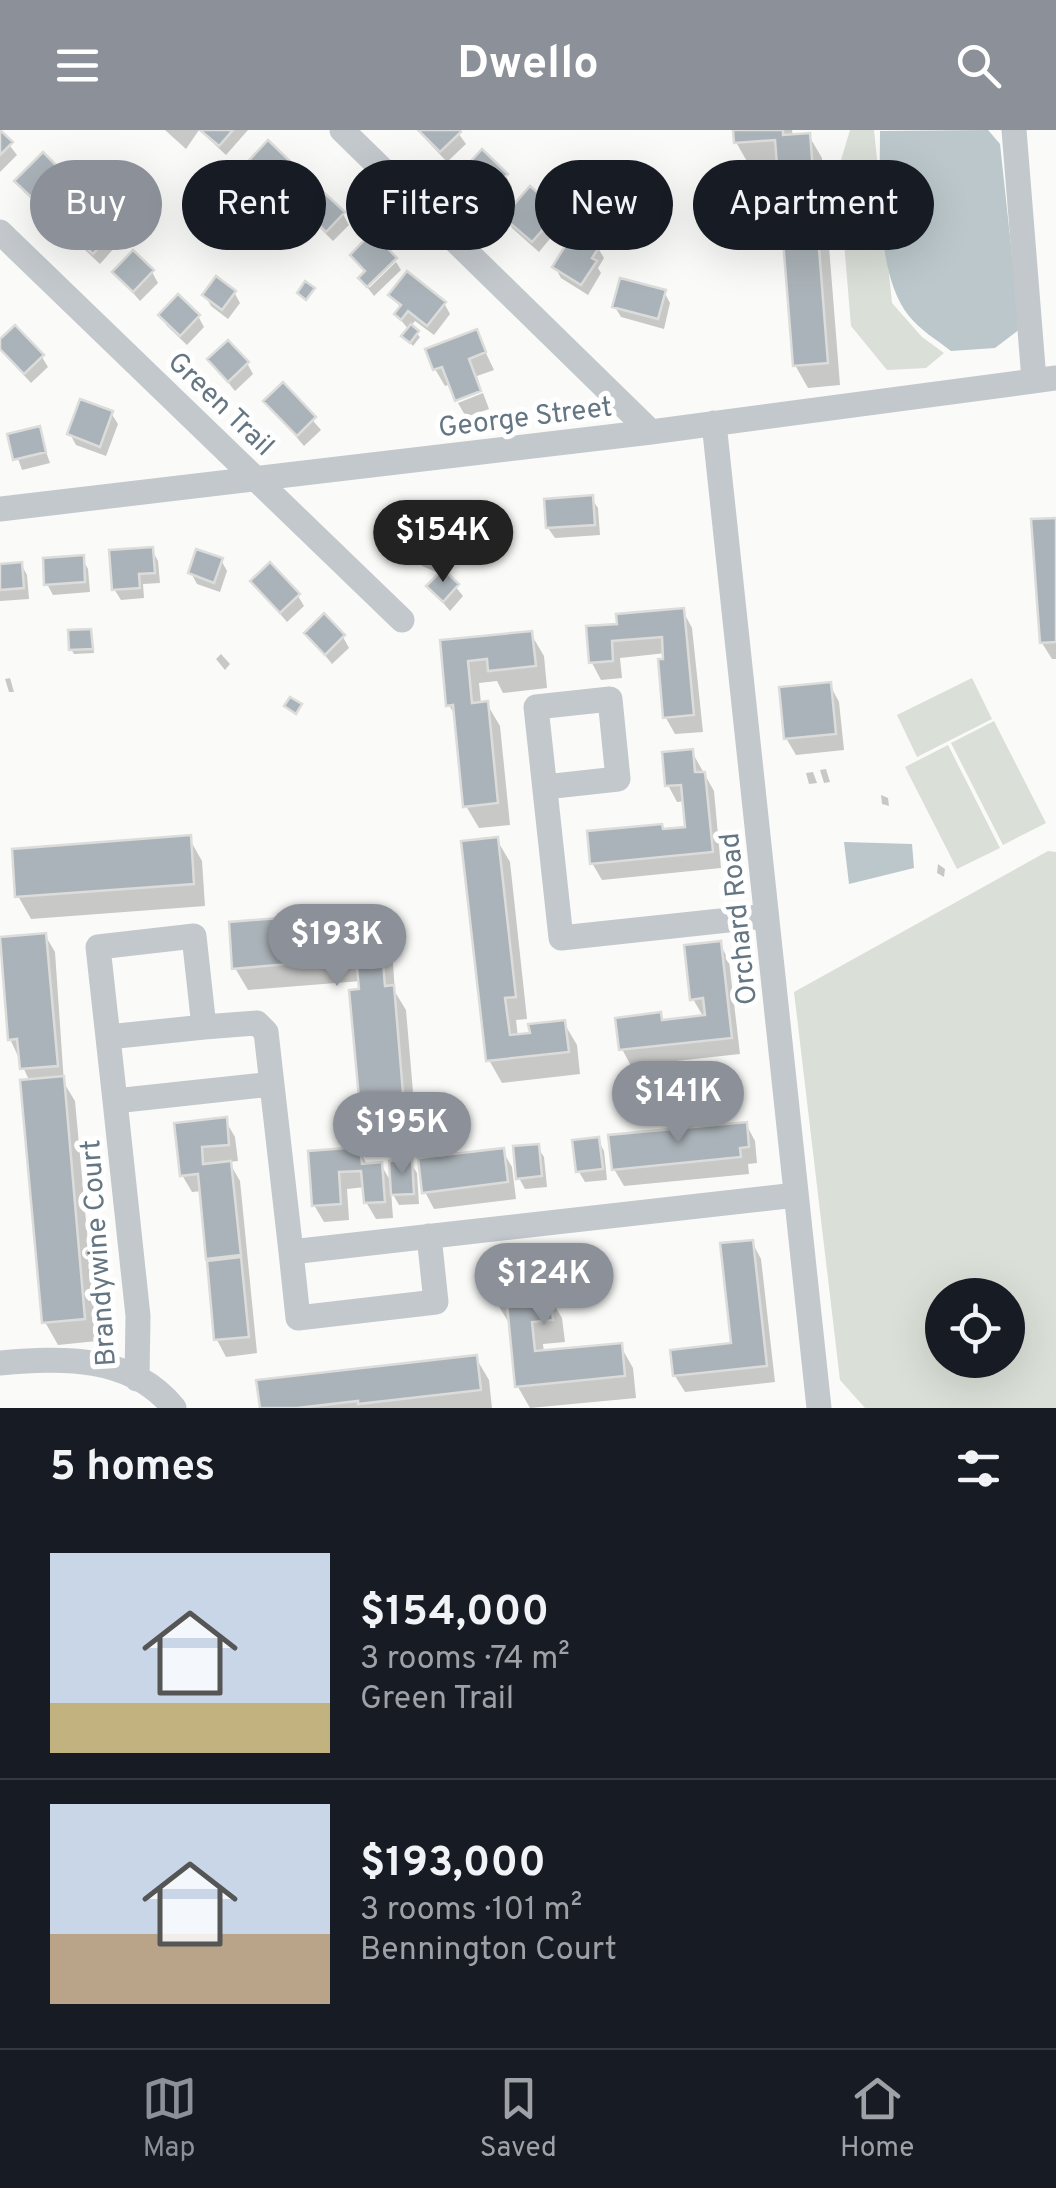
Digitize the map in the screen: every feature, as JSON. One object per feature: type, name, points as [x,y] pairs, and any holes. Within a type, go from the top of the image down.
[{"type":"street","points":[[342,130],[651,432]]},
{"type":"street","points":[[1014,130],[1045,379]]},
{"type":"street","name":"Green Trail","points":[[0,232],[402,620]]},
{"type":"street","name":"George Street","points":[[0,508],[651,432],[1045,379]]},
{"type":"street","name":"Orchard Road","points":[[714,423],[819,1408]]},
{"type":"street","points":[[544,787],[561,938],[766,916]]},
{"type":"street","points":[[115,1101],[98,946],[194,936],[204,1028]]},
{"type":"street","points":[[108,1037],[257,1023],[266,1032],[298,1318],[436,1302],[429,1236]]},
{"type":"street","name":"Brandywine Court","points":[[137,1378],[138,1316],[115,1101],[272,1084]]},
{"type":"street","points":[[291,1252],[796,1195]]},
{"type":"street","points":[[0,1363],[66,1358],[98,1364],[137,1378],[174,1408]]},
{"type":"shaded area","points":[[850,130],[874,130],[877,160],[841,160]]},
{"type":"shaded area","points":[[988,130],[1000,144],[1020,329],[995,348],[951,351],[909,316],[898,298],[885,250],[934,250],[934,160],[880,160],[880,131]]},
{"type":"shaded area","points":[[845,250],[886,250],[892,303],[922,337],[944,353],[926,368],[887,370],[851,326]]},
{"type":"shaded area","points":[[972,678],[992,719],[917,757],[897,715]]},
{"type":"shaded area","points":[[994,721],[1046,823],[1003,845],[951,743]]},
{"type":"shaded area","points":[[948,745],[1000,848],[957,869],[905,767]]},
{"type":"shaded area","points":[[844,842],[912,844],[914,868],[849,884]]},
{"type":"shaded area","points":[[1048,851],[1056,852],[1056,1408],[865,1408],[840,1380],[794,992]]},
{"type":"building","points":[[0,130],[13,142],[0,155]]},
{"type":"building","points":[[200,130],[233,130],[219,146]]},
{"type":"building","points":[[418,130],[460,130],[461,132],[440,152]]},
{"type":"building","points":[[733,130],[783,130],[783,135],[810,133],[812,160],[777,160],[775,140],[734,143]]},
{"type":"building","points":[[268,140],[289,160],[249,160]]},
{"type":"building","points":[[482,149],[493,160],[472,160]]},
{"type":"building","points":[[43,152],[51,160],[35,160]]},
{"type":"building","points":[[30,165],[30,196],[14,181]]},
{"type":"building","points":[[530,186],[535,190],[532,242],[515,227],[515,203]]},
{"type":"building","points":[[326,194],[345,212],[326,232]]},
{"type":"building","points":[[133,250],[154,270],[133,292],[112,272]]},
{"type":"building","points":[[355,250],[389,250],[397,258],[367,287],[358,278],[365,271],[350,255]]},
{"type":"building","points":[[563,250],[597,250],[592,258],[597,261],[581,285],[552,267]]},
{"type":"building","points":[[784,250],[819,250],[828,363],[793,366]]},
{"type":"building","points":[[407,271],[446,302],[427,326],[408,311],[401,320],[394,314],[401,305],[388,295]]},
{"type":"building","points":[[216,276],[236,291],[222,310],[202,295]]},
{"type":"building","points":[[620,278],[666,290],[658,319],[612,307]]},
{"type":"building","points":[[305,281],[315,288],[306,300],[297,293]]},
{"type":"building","points":[[178,294],[200,315],[180,336],[158,315]]},
{"type":"building","points":[[411,324],[419,331],[410,343],[401,336]]},
{"type":"building","points":[[15,325],[44,355],[24,374],[0,349],[0,339]]},
{"type":"building","points":[[477,329],[486,352],[469,359],[481,391],[455,401],[442,367],[433,370],[425,349]]},
{"type":"building","points":[[228,340],[249,362],[228,382],[207,359]]},
{"type":"building","points":[[283,382],[316,417],[297,436],[263,401]]},
{"type":"building","points":[[80,399],[113,411],[100,447],[67,434]]},
{"type":"building","points":[[40,426],[46,452],[13,460],[7,434]]},
{"type":"building","points":[[593,495],[595,525],[546,528],[544,499]]},
{"type":"building","points":[[433,508],[459,519],[439,567],[413,556]]},
{"type":"building","points":[[1056,518],[1056,642],[1040,643],[1031,519]]},
{"type":"building","points":[[153,547],[155,573],[139,574],[140,588],[112,590],[109,550]]},
{"type":"building","points":[[196,549],[223,558],[214,583],[188,573]]},
{"type":"building","points":[[84,555],[85,582],[44,585],[43,558]]},
{"type":"building","points":[[22,562],[24,588],[0,590],[0,564]]},
{"type":"building","points":[[270,562],[300,594],[280,613],[250,581]]},
{"type":"building","points":[[443,569],[459,584],[443,602],[426,586]]},
{"type":"building","points":[[684,608],[694,715],[663,718],[658,659],[663,659],[662,637],[612,641],[613,661],[589,663],[586,626],[617,624],[616,614]]},
{"type":"building","points":[[324,613],[345,635],[325,655],[304,633]]},
{"type":"building","points":[[91,629],[93,649],[69,650],[68,630]]},
{"type":"building","points":[[532,631],[536,666],[488,671],[487,659],[468,661],[472,703],[488,701],[498,803],[463,807],[453,705],[446,706],[440,640]]},
{"type":"building","points":[[831,682],[836,734],[784,739],[779,687]]},
{"type":"building","points":[[290,697],[302,704],[296,714],[284,706]]},
{"type":"building","points":[[693,749],[695,772],[705,772],[713,852],[590,864],[587,831],[662,824],[663,829],[685,827],[681,785],[665,786],[662,752]]},
{"type":"building","points":[[191,835],[194,884],[15,897],[12,849]]},
{"type":"building","points":[[498,837],[516,997],[505,998],[510,1035],[530,1033],[528,1024],[565,1020],[569,1052],[486,1061],[461,841]]},
{"type":"building","points":[[329,914],[330,929],[380,925],[385,986],[394,985],[404,1105],[360,1109],[349,990],[359,989],[356,958],[232,969],[229,922]]},
{"type":"building","points":[[46,933],[58,1066],[20,1069],[17,1039],[8,1040],[0,937]]},
{"type":"building","points":[[721,941],[732,1038],[619,1050],[615,1018],[661,1012],[662,1020],[705,1015],[703,998],[690,1000],[684,945]]},
{"type":"building","points":[[64,1076],[85,1319],[42,1323],[20,1080]]},
{"type":"building","points":[[227,1117],[229,1145],[202,1147],[203,1164],[231,1161],[241,1255],[206,1259],[198,1174],[180,1176],[174,1123]]},
{"type":"building","points":[[747,1122],[749,1147],[740,1148],[741,1157],[612,1170],[608,1135]]},
{"type":"building","points":[[599,1137],[603,1169],[576,1172],[572,1140]]},
{"type":"building","points":[[539,1144],[542,1176],[516,1179],[513,1146]]},
{"type":"building","points":[[360,1147],[362,1164],[382,1162],[385,1202],[364,1203],[361,1171],[339,1172],[341,1204],[312,1206],[308,1151]]},
{"type":"building","points":[[504,1148],[508,1182],[422,1193],[418,1158]]},
{"type":"building","points":[[412,1159],[414,1194],[391,1195],[389,1161]]},
{"type":"building","points":[[753,1240],[767,1366],[673,1376],[670,1350],[731,1343],[720,1243]]},
{"type":"building","points":[[543,1247],[546,1275],[517,1278],[518,1296],[550,1292],[553,1320],[532,1322],[535,1351],[622,1343],[625,1376],[515,1387],[507,1304],[496,1305],[490,1252]]},
{"type":"building","points":[[241,1257],[249,1337],[214,1340],[207,1261]]},
{"type":"building","points":[[477,1355],[481,1390],[358,1404],[260,1408],[256,1380]]}]
